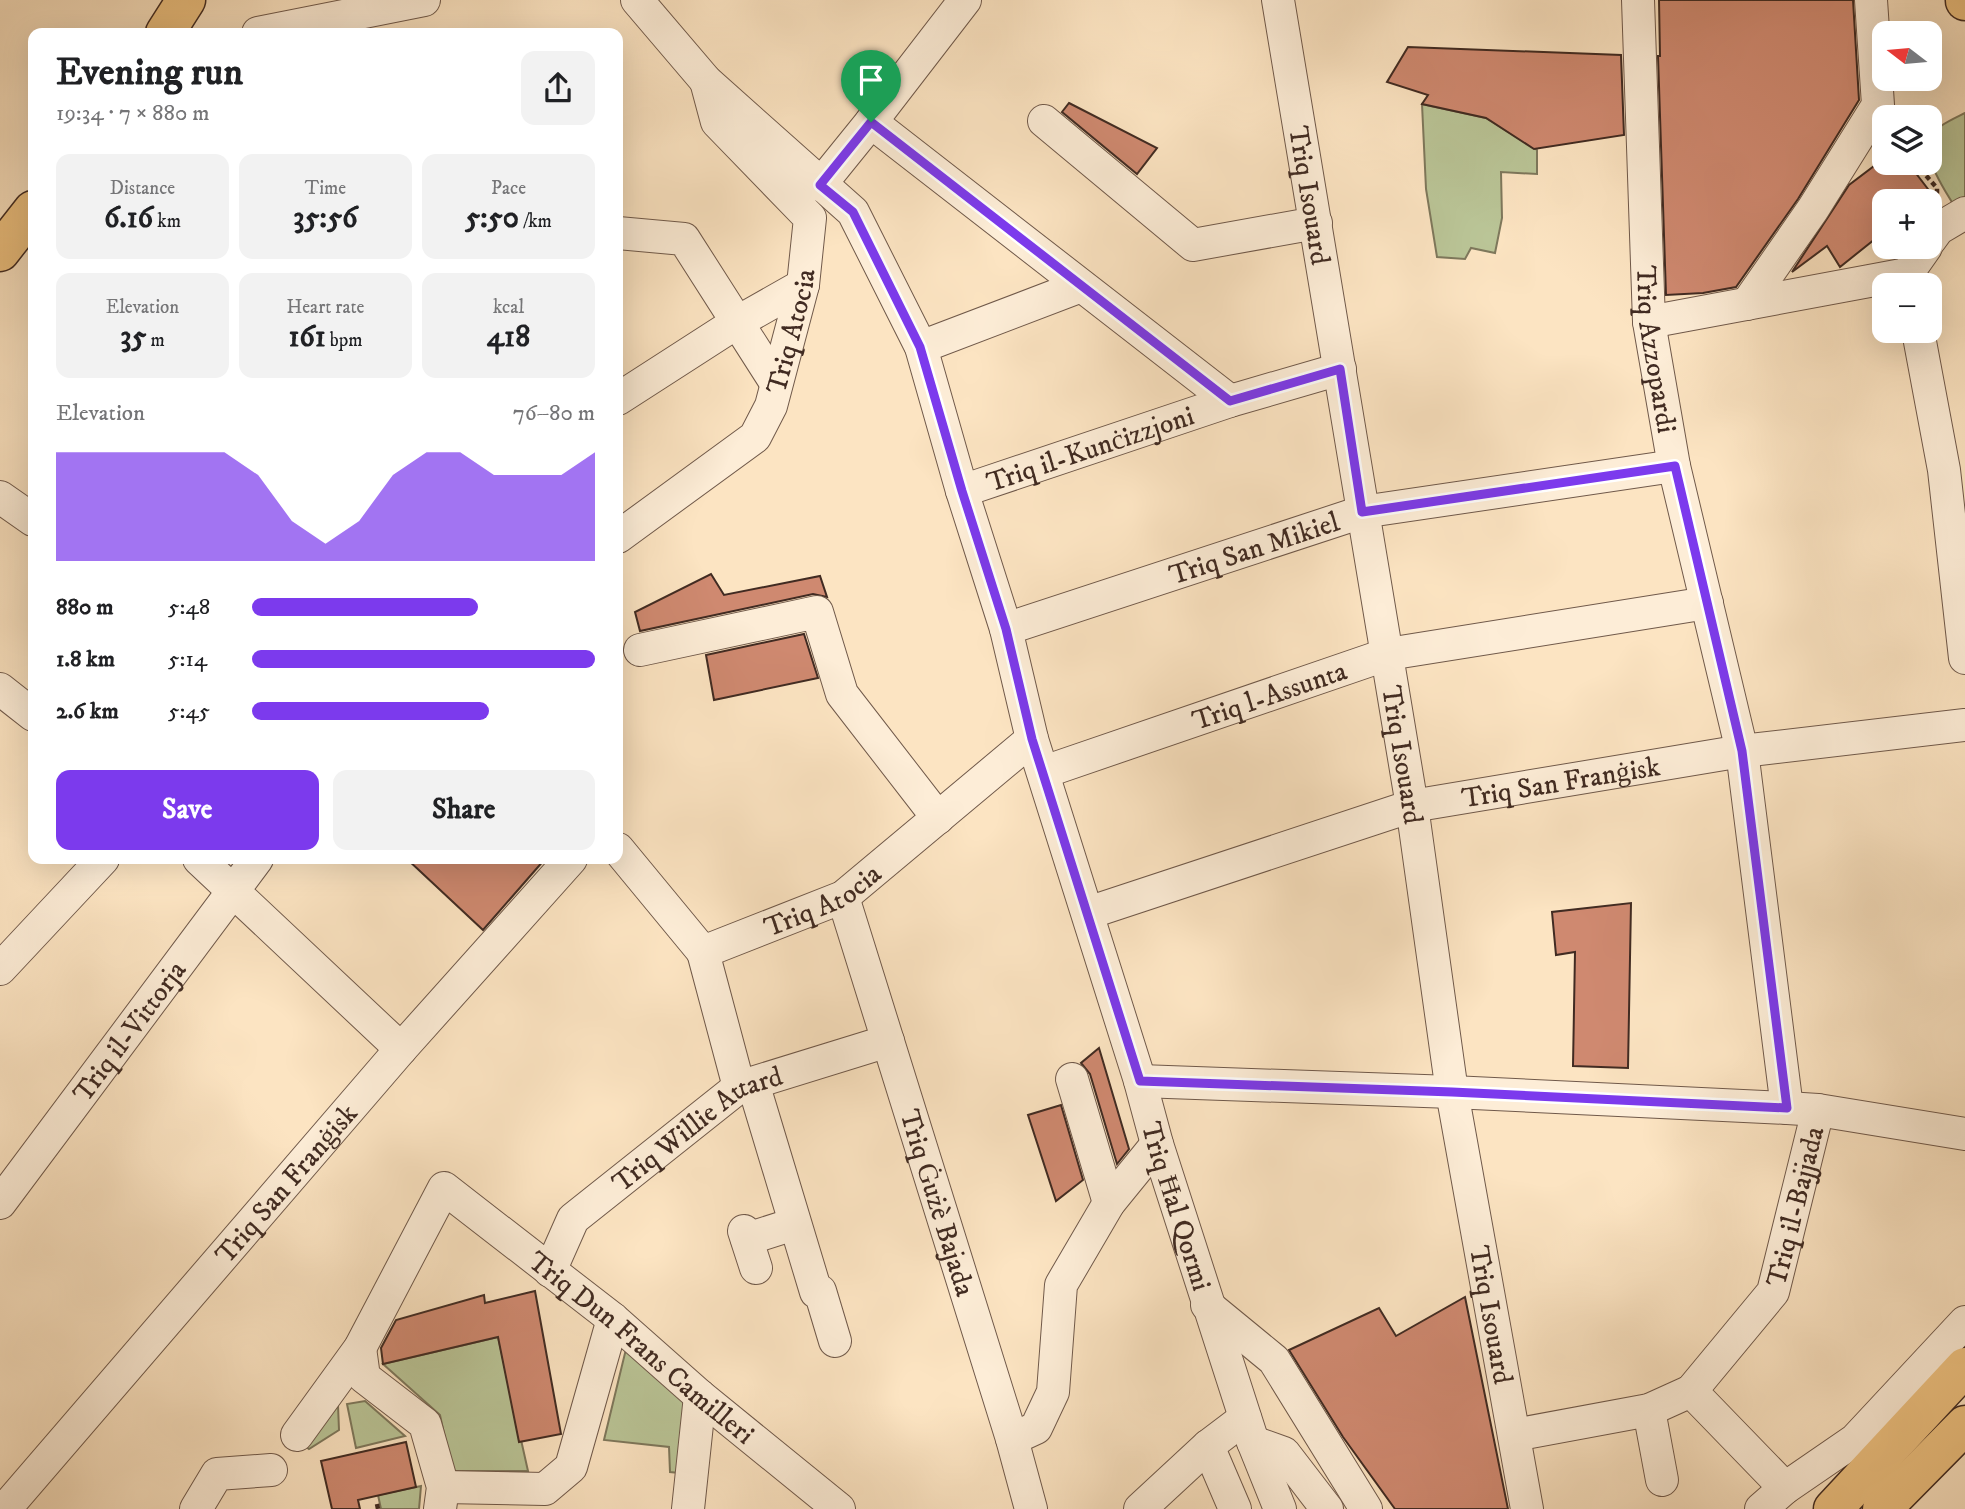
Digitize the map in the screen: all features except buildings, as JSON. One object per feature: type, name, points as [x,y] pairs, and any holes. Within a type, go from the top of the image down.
[{"type":"main road","points":[[0,252],[28,216]]},
{"type":"main road","points":[[1833,1509],[1870,1466],[1965,1367]]},
{"type":"main road","points":[[1882,1509],[1965,1425]]},
{"type":"main road","points":[[1919,1509],[1965,1440]]},
{"type":"main road","points":[[1796,1498],[1870,1466]]},
{"type":"street","points":[[283,28],[425,0]]},
{"type":"street","name":"Triq Ħal Qormi","points":[[638,0],[706,81],[853,212],[920,347],[1006,629],[1032,739],[1140,1081],[1157,1144],[1249,1430],[1280,1509]]},
{"type":"street","points":[[820,185],[965,0]]},
{"type":"street","name":"Triq Isouard","points":[[1278,0],[1388,654],[1452,1092],[1527,1509]]},
{"type":"street","name":"Triq Azzopardi","points":[[1638,0],[1648,322],[1675,466],[1742,751],[1787,1108]]},
{"type":"street","points":[[1746,304],[1812,209],[1878,105],[1871,0]]},
{"type":"street","name":"Triq Ħal Qormi","points":[[706,81],[717,122],[810,218]]},
{"type":"street","points":[[1044,121],[1193,245],[1316,223]]},
{"type":"street","points":[[871,122],[1230,401]]},
{"type":"street","points":[[1942,231],[1965,214]]},
{"type":"street","name":"Triq Atocia","points":[[623,533],[755,437],[771,406],[803,285],[810,218]]},
{"type":"street","points":[[623,233],[684,239],[776,383]]},
{"type":"street","points":[[623,396],[736,323],[803,285]]},
{"type":"street","points":[[1648,322],[1872,285]]},
{"type":"street","points":[[920,347],[1081,286]]},
{"type":"street","points":[[1921,343],[1955,469],[1965,658]]},
{"type":"street","name":"Triq il-Kunċizzjoni","points":[[962,491],[1230,401],[1340,369]]},
{"type":"street","name":"Triq San Mikiel","points":[[1006,629],[1362,512],[1675,466]]},
{"type":"street","points":[[0,497],[28,517]]},
{"type":"street","name":"Triq l-Assunta","points":[[1044,772],[1388,654],[1707,603]]},
{"type":"street","points":[[640,650],[817,612],[842,694],[938,818]]},
{"type":"street","name":"Triq San Franġisk","points":[[1088,913],[1412,806],[1742,751],[1965,725]]},
{"type":"street","name":"Triq Atocia","points":[[703,952],[843,897],[1032,739]]},
{"type":"street","points":[[623,855],[703,952],[816,1292],[820,1291],[835,1341]]},
{"type":"street","points":[[0,969],[98,864]]},
{"type":"street","points":[[204,864],[401,1049]]},
{"type":"street","name":"Triq il-Vittorja","points":[[0,1203],[253,864]]},
{"type":"street","name":"Triq San Franġisk","points":[[5,1509],[401,1049],[567,864]]},
{"type":"street","name":"Triq Ġużè Bajada","points":[[843,897],[1012,1439],[1031,1509]]},
{"type":"street","name":"Triq Willie Attard","points":[[550,1271],[573,1219],[746,1085],[888,1041]]},
{"type":"street","points":[[1072,1079],[1109,1203]]},
{"type":"street","points":[[1140,1081],[1787,1108],[1818,1110],[1965,1134]]},
{"type":"street","name":"Triq il-Bajjada","points":[[1691,1391],[1773,1292],[1818,1110]]},
{"type":"street","points":[[1012,1439],[1035,1427],[1053,1392],[1061,1285],[1109,1203],[1157,1144]]},
{"type":"street","name":"Triq Dun Frans Camilleri","points":[[360,1348],[444,1188],[613,1320],[700,1396],[839,1509]]},
{"type":"street","points":[[749,1246],[794,1224]]},
{"type":"street","points":[[1207,1305],[1274,1360],[1366,1509]]},
{"type":"street","points":[[360,1348],[364,1377],[425,1424],[441,1498],[545,1489],[571,1467],[613,1320]]},
{"type":"street","points":[[1761,1509],[1796,1498],[1855,1440],[1965,1322]]},
{"type":"street","points":[[297,1435],[360,1348]]},
{"type":"street","points":[[1514,1435],[1649,1410],[1691,1391],[1796,1498]]},
{"type":"street","points":[[688,1509],[700,1396]]},
{"type":"street","points":[[1649,1410],[1662,1480]]},
{"type":"street","points":[[1140,1509],[1208,1446],[1249,1430],[1284,1453],[1327,1509]]},
{"type":"street","points":[[1208,1446],[1235,1509]]},
{"type":"street","points":[[196,1509],[217,1474],[271,1470]]},
{"type":"path","points":[[1926,175],[1937,189]]},
{"type":"green space","points":[[1422,104],[1486,118],[1537,150],[1537,174],[1501,172],[1502,218],[1495,253],[1471,248],[1465,259],[1437,257],[1426,189]]},
{"type":"green space","points":[[1965,113],[1965,202],[1953,204],[1937,175],[1942,175],[1942,125]]},
{"type":"green space","points":[[498,1337],[528,1471],[452,1471],[440,1415],[383,1364]]},
{"type":"green space","points":[[626,1349],[689,1404],[679,1473],[670,1472],[669,1447],[604,1440]]},
{"type":"green space","points":[[365,1401],[405,1436],[356,1448],[347,1404]]},
{"type":"green space","points":[[338,1405],[339,1430],[309,1449],[305,1446]]},
{"type":"green space","points":[[421,1486],[419,1509],[381,1509],[378,1495]]},
{"type":"route","points":[[871,122],[1230,401],[1340,369],[1362,512],[1675,466],[1742,751],[1787,1108],[1140,1081],[1032,739],[1006,629],[920,347],[853,212],[820,185],[871,122]]}]
